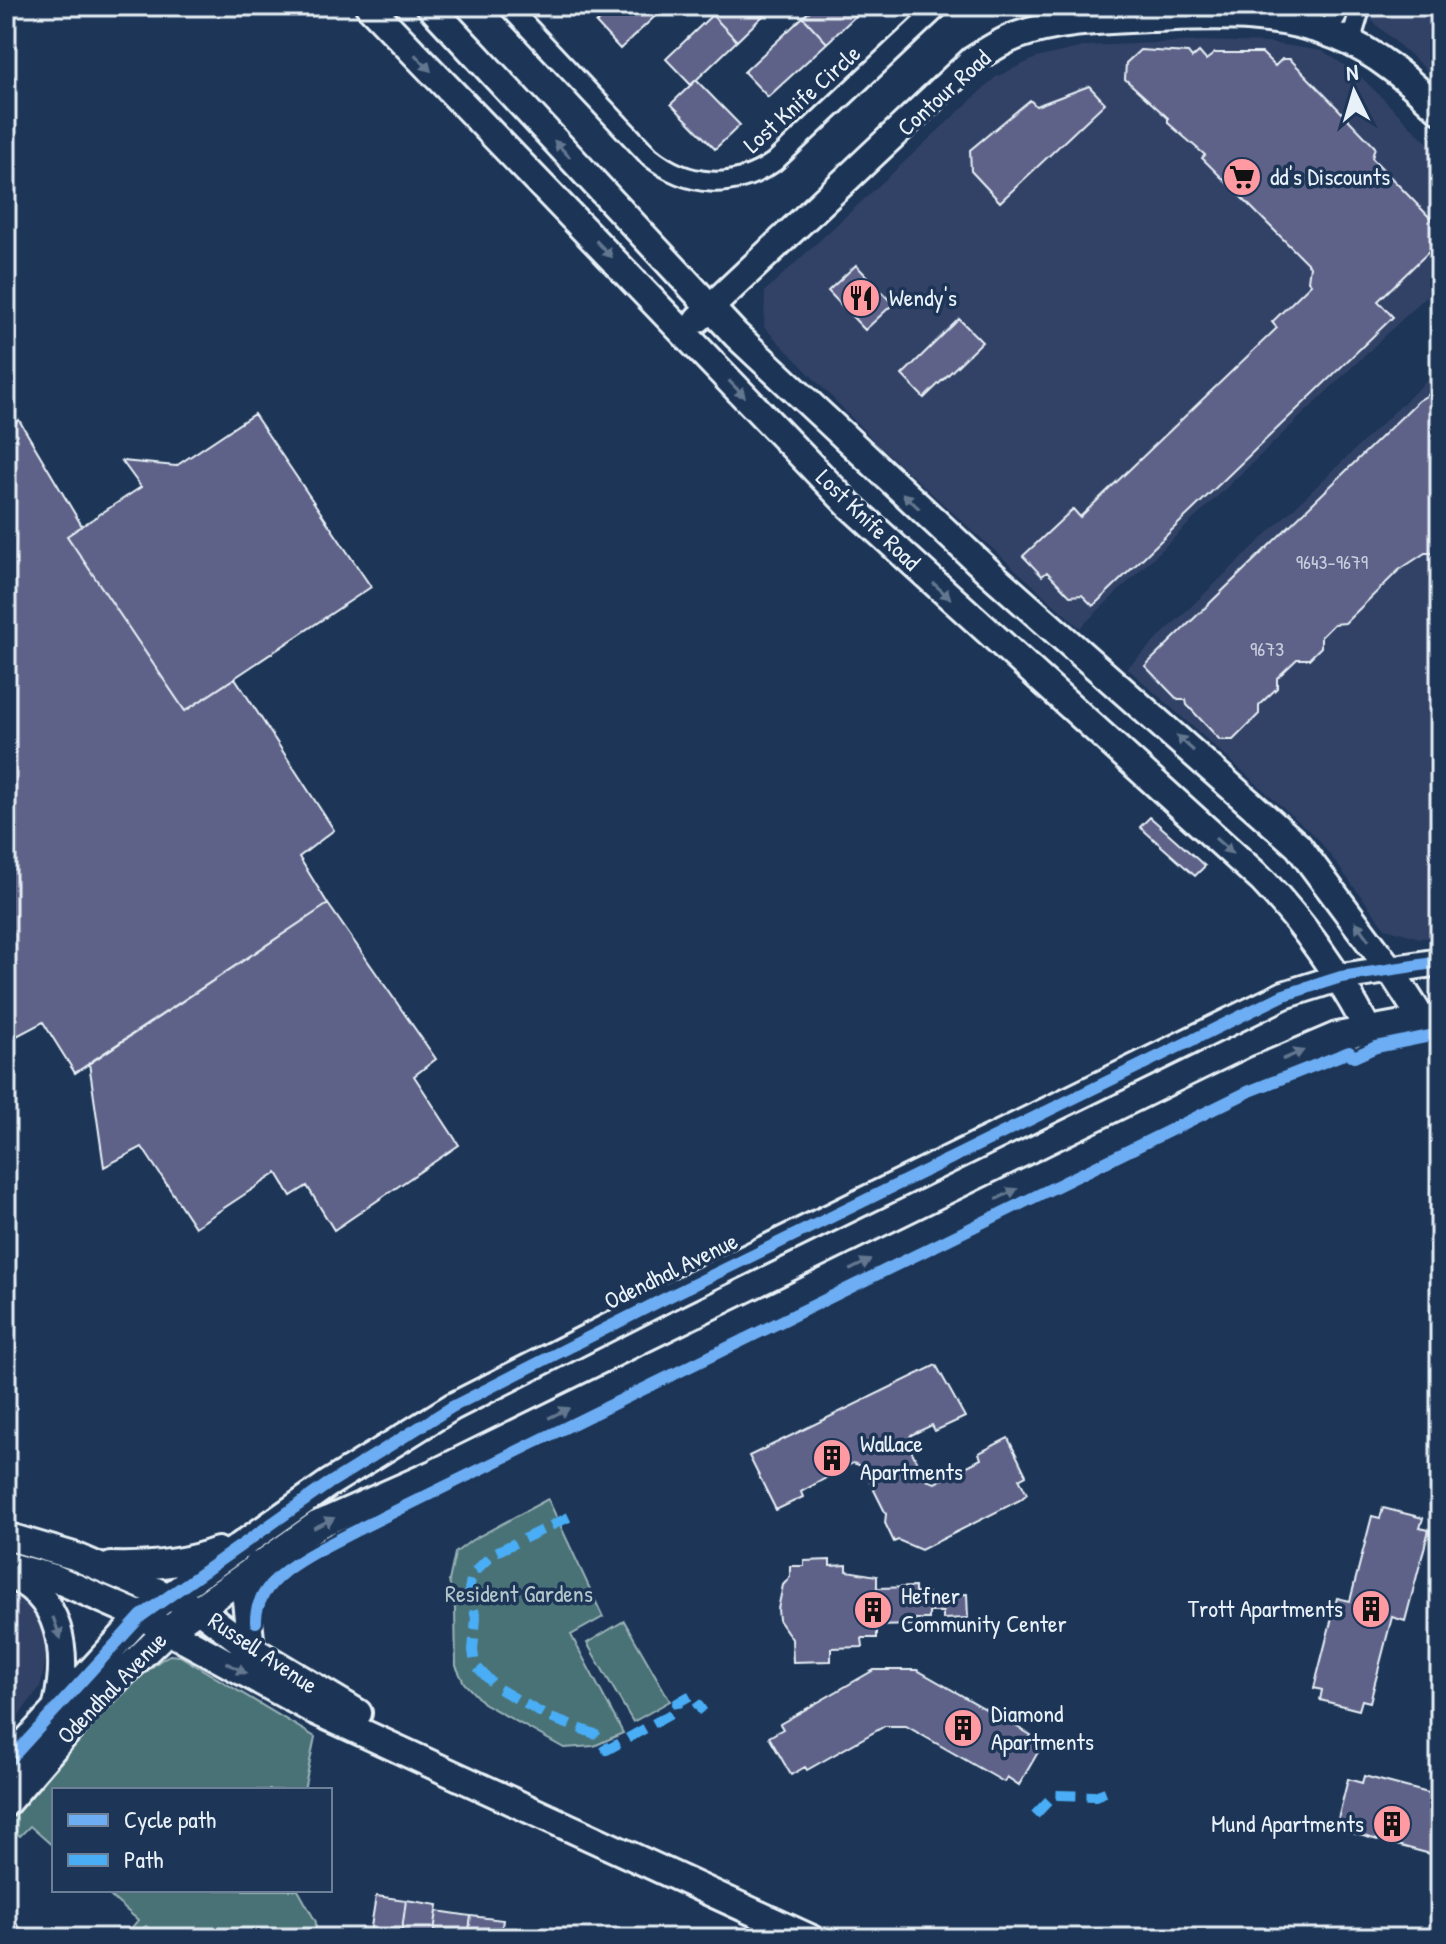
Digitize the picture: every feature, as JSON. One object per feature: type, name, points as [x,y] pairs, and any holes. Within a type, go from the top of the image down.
[{"type":"street","name":"Lost Knife Road","points":[[369,6],[849,505],[1263,881],[1294,913],[1341,977],[1367,1028]]},
{"type":"street","name":"Lost Knife Road","points":[[430,6],[710,308],[965,551],[1298,846],[1389,968],[1431,1018]]},
{"type":"street","name":"Lost Knife Circle","points":[[508,6],[649,156],[677,175],[711,183],[744,178],[774,162],[940,6]]},
{"type":"street","points":[[1338,38],[1342,6]]},
{"type":"street","points":[[1338,38],[1361,6]]},
{"type":"street","name":"Contour Road","points":[[683,332],[973,60],[1015,36],[1088,21],[1236,15],[1273,18],[1338,38],[1405,77],[1440,110]]},
{"type":"street","name":"Odendhal Avenue","points":[[6,1764],[141,1616],[167,1595],[328,1484],[465,1400],[1284,995],[1341,977],[1440,962]]},
{"type":"street","name":"Odendhal Avenue","points":[[6,1803],[93,1702],[168,1630],[317,1525],[433,1474],[1257,1070],[1337,1036],[1431,1018]]},
{"type":"street","name":"Russell Avenue","points":[[6,1536],[99,1566],[200,1610],[251,1649],[507,1798]]},
{"type":"street","points":[[99,1566],[142,1567],[199,1558],[255,1536]]},
{"type":"street","name":"Russell Avenue","points":[[6,1565],[54,1578],[141,1616],[313,1710],[810,1938]]},
{"type":"street","points":[[251,1649],[246,1600],[258,1565]]},
{"type":"street","points":[[6,1574],[30,1586],[40,1595],[60,1633],[64,1658],[57,1705]]},
{"type":"shaded area","points":[[1375,6],[1440,6],[1440,82],[1370,19]]},
{"type":"shaded area","points":[[1204,41],[1270,43],[1323,51],[1359,75],[1440,155],[1440,283],[1080,628],[877,444],[764,327],[765,291],[996,77],[1036,58],[1087,46]]},
{"type":"shaded area","points":[[1440,368],[1440,937],[1420,938],[1385,928],[1317,838],[1127,668]]},
{"type":"shaded area","points":[[6,1585],[36,1609],[49,1645],[40,1687],[6,1733]]},
{"type":"green space","name":"Resident Gardens","points":[[548,1499],[603,1617],[571,1635],[623,1733],[594,1746],[564,1748],[483,1703],[464,1683],[456,1666],[455,1609],[449,1581],[455,1553],[472,1540]]},
{"type":"green space","points":[[624,1621],[670,1701],[633,1722],[587,1643]]},
{"type":"green space","points":[[170,1655],[180,1656],[315,1737],[304,1788],[52,1788],[52,1845],[30,1826],[20,1836],[6,1826],[31,1790],[81,1734],[156,1664]]},
{"type":"green space","points":[[105,1892],[299,1892],[316,1922],[315,1938],[160,1938],[146,1926],[133,1936],[130,1930],[138,1920]]},
{"type":"building","points":[[615,6],[666,6],[620,49],[596,23]]},
{"type":"building","points":[[721,6],[773,6],[737,41],[712,15]]},
{"type":"building","points":[[815,6],[866,6],[827,43],[803,17]]},
{"type":"building","points":[[712,15],[737,41],[691,85],[666,59]]},
{"type":"building","points":[[803,17],[827,43],[768,97],[744,72]]},
{"type":"building","points":[[1140,50],[1188,53],[1192,58],[1199,52],[1206,60],[1215,53],[1262,53],[1275,66],[1282,59],[1290,59],[1375,147],[1372,158],[1440,228],[1440,241],[1378,301],[1393,317],[1093,606],[1082,595],[1070,596],[1047,572],[1042,576],[1023,556],[1073,509],[1080,517],[1277,328],[1272,322],[1311,284],[1308,281],[1310,266],[1202,158],[1205,155],[1125,79],[1126,63]]},
{"type":"building","points":[[696,80],[740,125],[715,149],[671,104]]},
{"type":"building","points":[[1089,86],[1105,103],[1000,202],[971,171],[970,150],[1030,100],[1036,106]]},
{"type":"building","name":"Wendy's","points":[[856,265],[893,304],[865,330],[828,291]]},
{"type":"building","points":[[959,319],[982,342],[924,398],[902,375]]},
{"type":"building","points":[[1436,390],[1440,396],[1440,553],[1425,553],[1399,570],[1345,623],[1334,624],[1321,637],[1321,647],[1309,659],[1297,659],[1277,678],[1277,688],[1259,705],[1259,714],[1233,740],[1220,740],[1187,705],[1186,700],[1178,700],[1145,666],[1418,401]]},
{"type":"building","points":[[254,414],[371,587],[185,711],[67,536],[141,487],[122,461],[176,466]]},
{"type":"building","points":[[19,420],[82,526],[67,536],[185,711],[235,678],[334,830],[299,857],[328,904],[75,1073],[43,1022],[13,1038],[6,1029],[6,430]]},
{"type":"building","points":[[1150,817],[1205,866],[1195,876],[1140,827]]},
{"type":"building","points":[[328,904],[436,1059],[414,1076],[459,1145],[334,1230],[307,1186],[291,1196],[277,1173],[195,1227],[142,1147],[104,1167],[89,1063]]},
{"type":"building","name":"Wallace Apartments","points":[[936,1365],[965,1417],[935,1431],[932,1425],[911,1435],[908,1444],[926,1480],[935,1483],[981,1459],[979,1453],[1008,1438],[1026,1475],[1019,1479],[1027,1494],[921,1550],[898,1540],[894,1542],[885,1523],[886,1514],[862,1466],[853,1463],[801,1492],[803,1497],[776,1510],[749,1456]]},
{"type":"building","name":"Trott Apartments","points":[[1383,1508],[1423,1518],[1420,1528],[1429,1530],[1405,1621],[1392,1617],[1370,1702],[1362,1700],[1359,1710],[1320,1700],[1322,1690],[1314,1688],[1337,1598],[1350,1601],[1372,1516],[1380,1518]]},
{"type":"building","name":"Hefner Community Center","points":[[830,1560],[830,1566],[847,1565],[847,1571],[877,1576],[877,1588],[915,1587],[915,1593],[928,1593],[928,1601],[943,1601],[943,1595],[967,1594],[968,1618],[943,1619],[943,1612],[929,1612],[929,1619],[915,1619],[915,1625],[877,1626],[877,1638],[862,1638],[863,1647],[831,1648],[831,1661],[793,1662],[792,1639],[779,1620],[783,1585],[790,1577],[790,1566],[804,1566],[804,1561]]},
{"type":"building","name":"Diamond Apartments","points":[[874,1670],[917,1670],[1031,1735],[1028,1740],[1041,1747],[1019,1785],[1007,1777],[1004,1782],[906,1726],[885,1726],[807,1770],[805,1767],[791,1775],[769,1737],[783,1729],[780,1724]]},
{"type":"building","name":"Mund Apartments","points":[[1364,1776],[1440,1796],[1440,1871],[1435,1869],[1438,1856],[1348,1832],[1350,1826],[1337,1823],[1348,1779],[1362,1783]]},
{"type":"building","points":[[376,1896],[406,1900],[401,1938],[370,1933]]},
{"type":"building","points":[[406,1900],[438,1905],[433,1938],[401,1938]]},
{"type":"building","points":[[437,1911],[471,1916],[468,1938],[433,1938]]},
{"type":"building","points":[[471,1916],[503,1920],[500,1938],[468,1938]]},
{"type":"building","points":[[16,1924],[32,1938],[6,1938]]},
{"type":"marked path","points":[[569,1517],[494,1553],[472,1574],[469,1590],[476,1618],[475,1665],[496,1687],[548,1717],[595,1734],[607,1750],[678,1710],[677,1703],[691,1695],[703,1712]]},
{"type":"marked path","points":[[1035,1815],[1054,1795],[1095,1796],[1108,1791]]},
{"type":"cycle path","points":[[6,1764],[141,1616],[328,1484],[452,1407],[662,1300],[1284,995],[1341,977],[1440,962]]},
{"type":"cycle path","points":[[256,1622],[259,1605],[279,1576],[312,1553],[361,1528],[1250,1091],[1349,1052],[1354,1057],[1376,1047],[1440,1034]]},
{"type":"place","name":"dd's Discounts","points":[[1242,177]]},
{"type":"place","name":"Wendy's","points":[[861,298]]},
{"type":"place","name":"Wallace Apartments","points":[[832,1458]]},
{"type":"place","name":"Trott Apartments","points":[[1371,1609]]},
{"type":"place","name":"Hefner Community Center","points":[[873,1610]]},
{"type":"place","name":"Diamond Apartments","points":[[963,1728]]},
{"type":"place","name":"Mund Apartments","points":[[1392,1824]]}]
